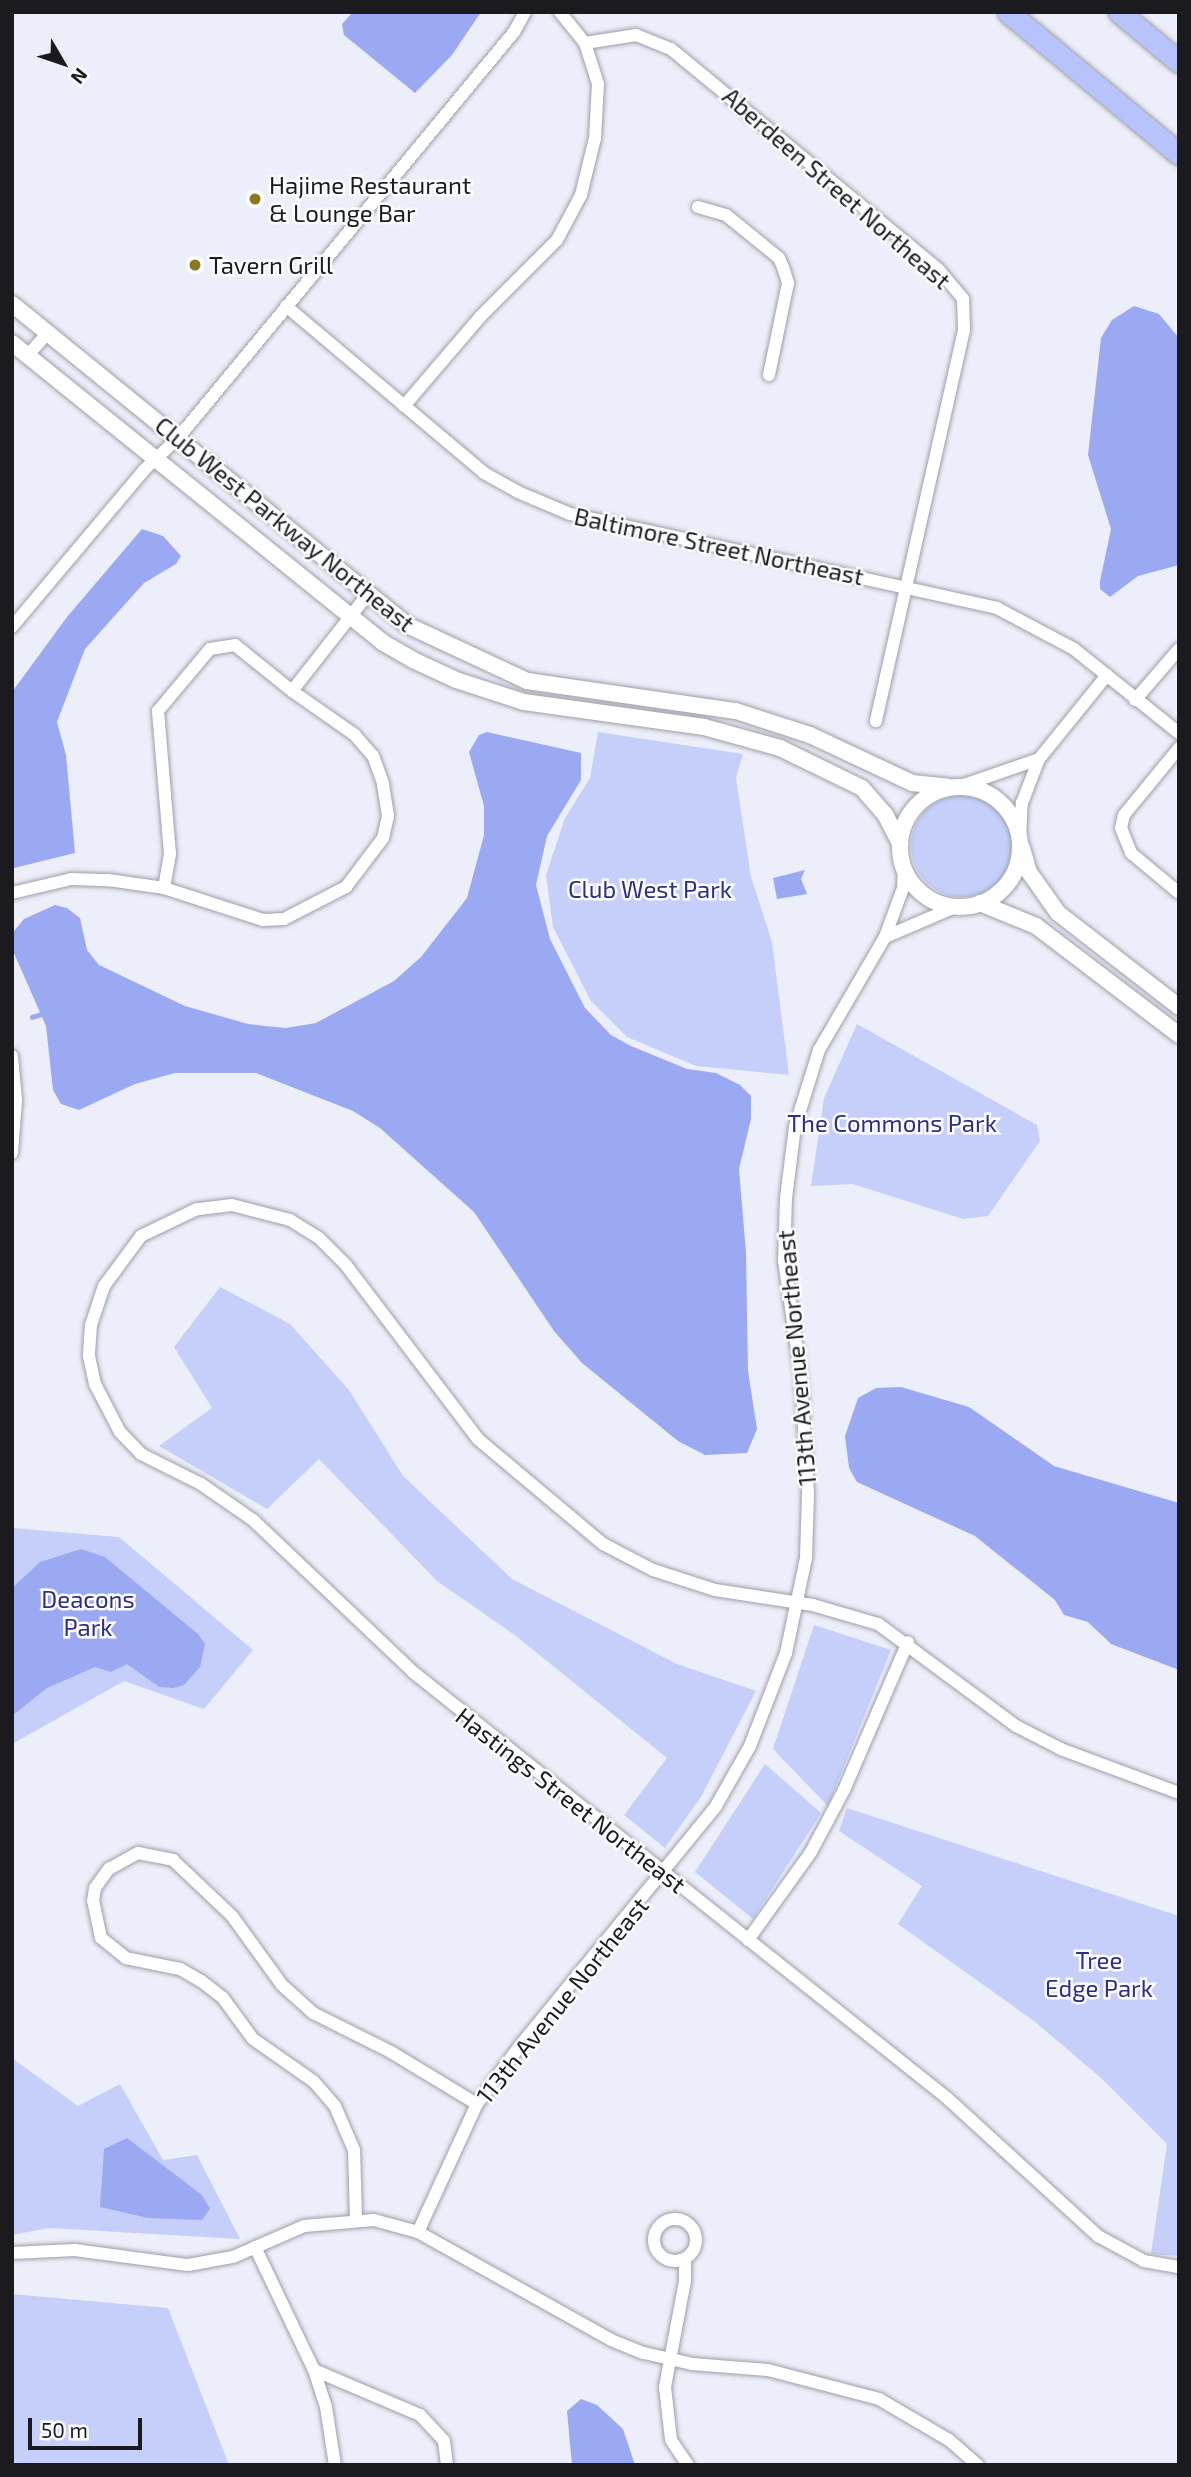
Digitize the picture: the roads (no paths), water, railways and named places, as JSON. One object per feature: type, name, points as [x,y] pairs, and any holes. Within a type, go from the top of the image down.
[{"type":"highway","points":[[1008,12],[1179,154]]},
{"type":"highway","points":[[1119,12],[1179,62]]},
{"type":"street","points":[[12,627],[156,459],[178,438],[514,32],[525,12]]},
{"type":"street","points":[[404,406],[481,316],[537,263],[572,218],[589,174],[598,84],[584,43],[560,12]]},
{"type":"street","name":"Aberdeen Street Northeast","points":[[584,43],[636,35],[678,54],[939,270],[964,299],[964,330],[876,721]]},
{"type":"street","points":[[698,207],[726,215],[779,258],[784,270],[787,292],[769,375]]},
{"type":"street","name":"Club West Parkway Northeast","points":[[12,303],[407,625],[527,681],[736,711],[810,734],[912,783],[955,787]]},
{"type":"street","name":"Baltimore Street Northeast","points":[[286,306],[484,473],[570,514],[997,608],[1074,649],[1179,733]]},
{"type":"street","points":[[27,356],[48,333]]},
{"type":"street","name":"Club West Parkway Northeast","points":[[12,343],[350,615],[413,660],[489,692],[559,709],[704,727],[801,756],[862,788],[885,814],[900,844]]},
{"type":"street","points":[[292,691],[368,594]]},
{"type":"street","points":[[12,893],[71,879],[164,888],[263,920],[284,919],[346,887],[369,861],[383,838],[388,817],[373,756],[355,735],[292,691],[235,645],[209,649],[158,711],[170,855],[164,888]]},
{"type":"street","points":[[1135,700],[1179,649]]},
{"type":"street","points":[[885,937],[956,907],[980,904],[994,897],[1014,874],[1020,840],[1022,803],[1039,760],[1107,674]]},
{"type":"street","points":[[1179,748],[1124,815],[1121,828],[1131,853],[1179,893]]},
{"type":"street","points":[[956,907],[924,895],[904,867],[900,844],[910,814],[920,802],[955,787],[1039,760]]},
{"type":"street","points":[[955,787],[982,790],[1000,800],[1013,817],[1029,872],[1058,913],[1179,1007]]},
{"type":"street","name":"113th Avenue Northeast","points":[[418,2232],[477,2104],[567,1987],[664,1874],[716,1805],[750,1746],[786,1653],[799,1603],[806,1558],[808,1488],[801,1377],[784,1261],[786,1198],[795,1126],[814,1062],[856,980],[885,937],[903,888],[904,867]]},
{"type":"street","points":[[980,904],[1036,926],[1179,1035]]},
{"type":"street","points":[[12,1056],[16,1100],[12,1153]]},
{"type":"street","name":"Hastings Street Northeast","points":[[1179,1793],[1061,1749],[1016,1726],[908,1642],[878,1624],[799,1603],[715,1590],[653,1570],[603,1544],[478,1439],[346,1265],[319,1238],[290,1220],[232,1205],[197,1209],[141,1236],[120,1258],[104,1286],[91,1325],[89,1356],[95,1384],[120,1433],[141,1454],[201,1484],[253,1520],[413,1672],[947,2098],[1098,2236],[1144,2261],[1179,2267]]},
{"type":"street","points":[[748,1940],[821,1834],[908,1642]]},
{"type":"street","points":[[356,2220],[354,2150],[335,2106],[313,2081],[253,2039],[223,1998],[201,1981],[180,1969],[126,1958],[101,1938],[93,1901],[95,1888],[109,1868],[138,1853],[173,1860],[232,1916],[282,1985],[313,2013],[391,2052],[477,2104]]},
{"type":"street","points":[[12,2253],[75,2250],[188,2265],[255,2247],[304,2226],[356,2220],[418,2232],[611,2340],[670,2361],[768,2370],[879,2399],[949,2440],[978,2465]]},
{"type":"street","points":[[255,2247],[314,2370],[326,2407],[335,2465]]},
{"type":"street","points":[[685,2260],[665,2387],[671,2440],[688,2465]]},
{"type":"street","points":[[314,2370],[420,2416],[444,2441],[447,2465]]},
{"type":"water","points":[[353,12],[481,12],[452,55],[415,93],[344,35],[342,24]]},
{"type":"water","points":[[1134,306],[1159,314],[1179,338],[1179,565],[1138,576],[1110,597],[1100,589],[1100,581],[1111,529],[1088,455],[1101,338],[1112,320]]},
{"type":"water","points":[[142,529],[163,536],[181,556],[176,564],[144,583],[85,649],[57,722],[66,755],[75,853],[14,868],[12,692],[67,617]]},
{"type":"water","points":[[487,732],[581,753],[581,780],[547,836],[536,885],[550,939],[585,1008],[611,1035],[631,1046],[687,1069],[716,1073],[740,1085],[751,1096],[751,1119],[739,1169],[746,1253],[748,1371],[757,1429],[747,1453],[705,1455],[678,1441],[582,1363],[554,1331],[474,1212],[380,1128],[353,1111],[256,1073],[175,1073],[135,1084],[79,1110],[61,1104],[53,1090],[46,1026],[13,951],[14,931],[24,919],[55,905],[67,908],[80,918],[87,950],[99,965],[185,1006],[248,1024],[286,1028],[316,1023],[394,981],[421,957],[467,898],[484,835],[484,806],[469,752],[479,735]]},
{"type":"water","points":[[805,870],[801,879],[807,894],[777,899],[773,878]]},
{"type":"water","points":[[901,1387],[969,1407],[1054,1466],[1179,1503],[1179,1670],[1111,1644],[1088,1622],[1064,1615],[1055,1600],[975,1536],[857,1482],[849,1468],[845,1436],[858,1398],[876,1388]]},
{"type":"water","name":"Deacons Park","points":[[81,1549],[105,1557],[198,1634],[205,1644],[200,1667],[184,1685],[173,1688],[159,1687],[127,1664],[111,1672],[95,1667],[47,1688],[12,1716],[12,1588],[40,1562]]},
{"type":"water","points":[[127,2138],[202,2195],[210,2209],[202,2220],[148,2218],[100,2207],[104,2149]]},
{"type":"water","points":[[581,2399],[597,2405],[623,2429],[635,2465],[572,2465],[567,2411]]},
{"type":"waterway","points":[[32,1017],[41,1014]]},
{"type":"place","name":"Hajime Restaurant & Lounge Bar","points":[[255,199]]},
{"type":"place","name":"Tavern Grill","points":[[195,265]]},
{"type":"park label","name":"Club West Park","points":[[650,889]]},
{"type":"park label","name":"The Commons Park","points":[[892,1123]]},
{"type":"park label","name":"Tree Edge Park","points":[[1099,1974]]}]
